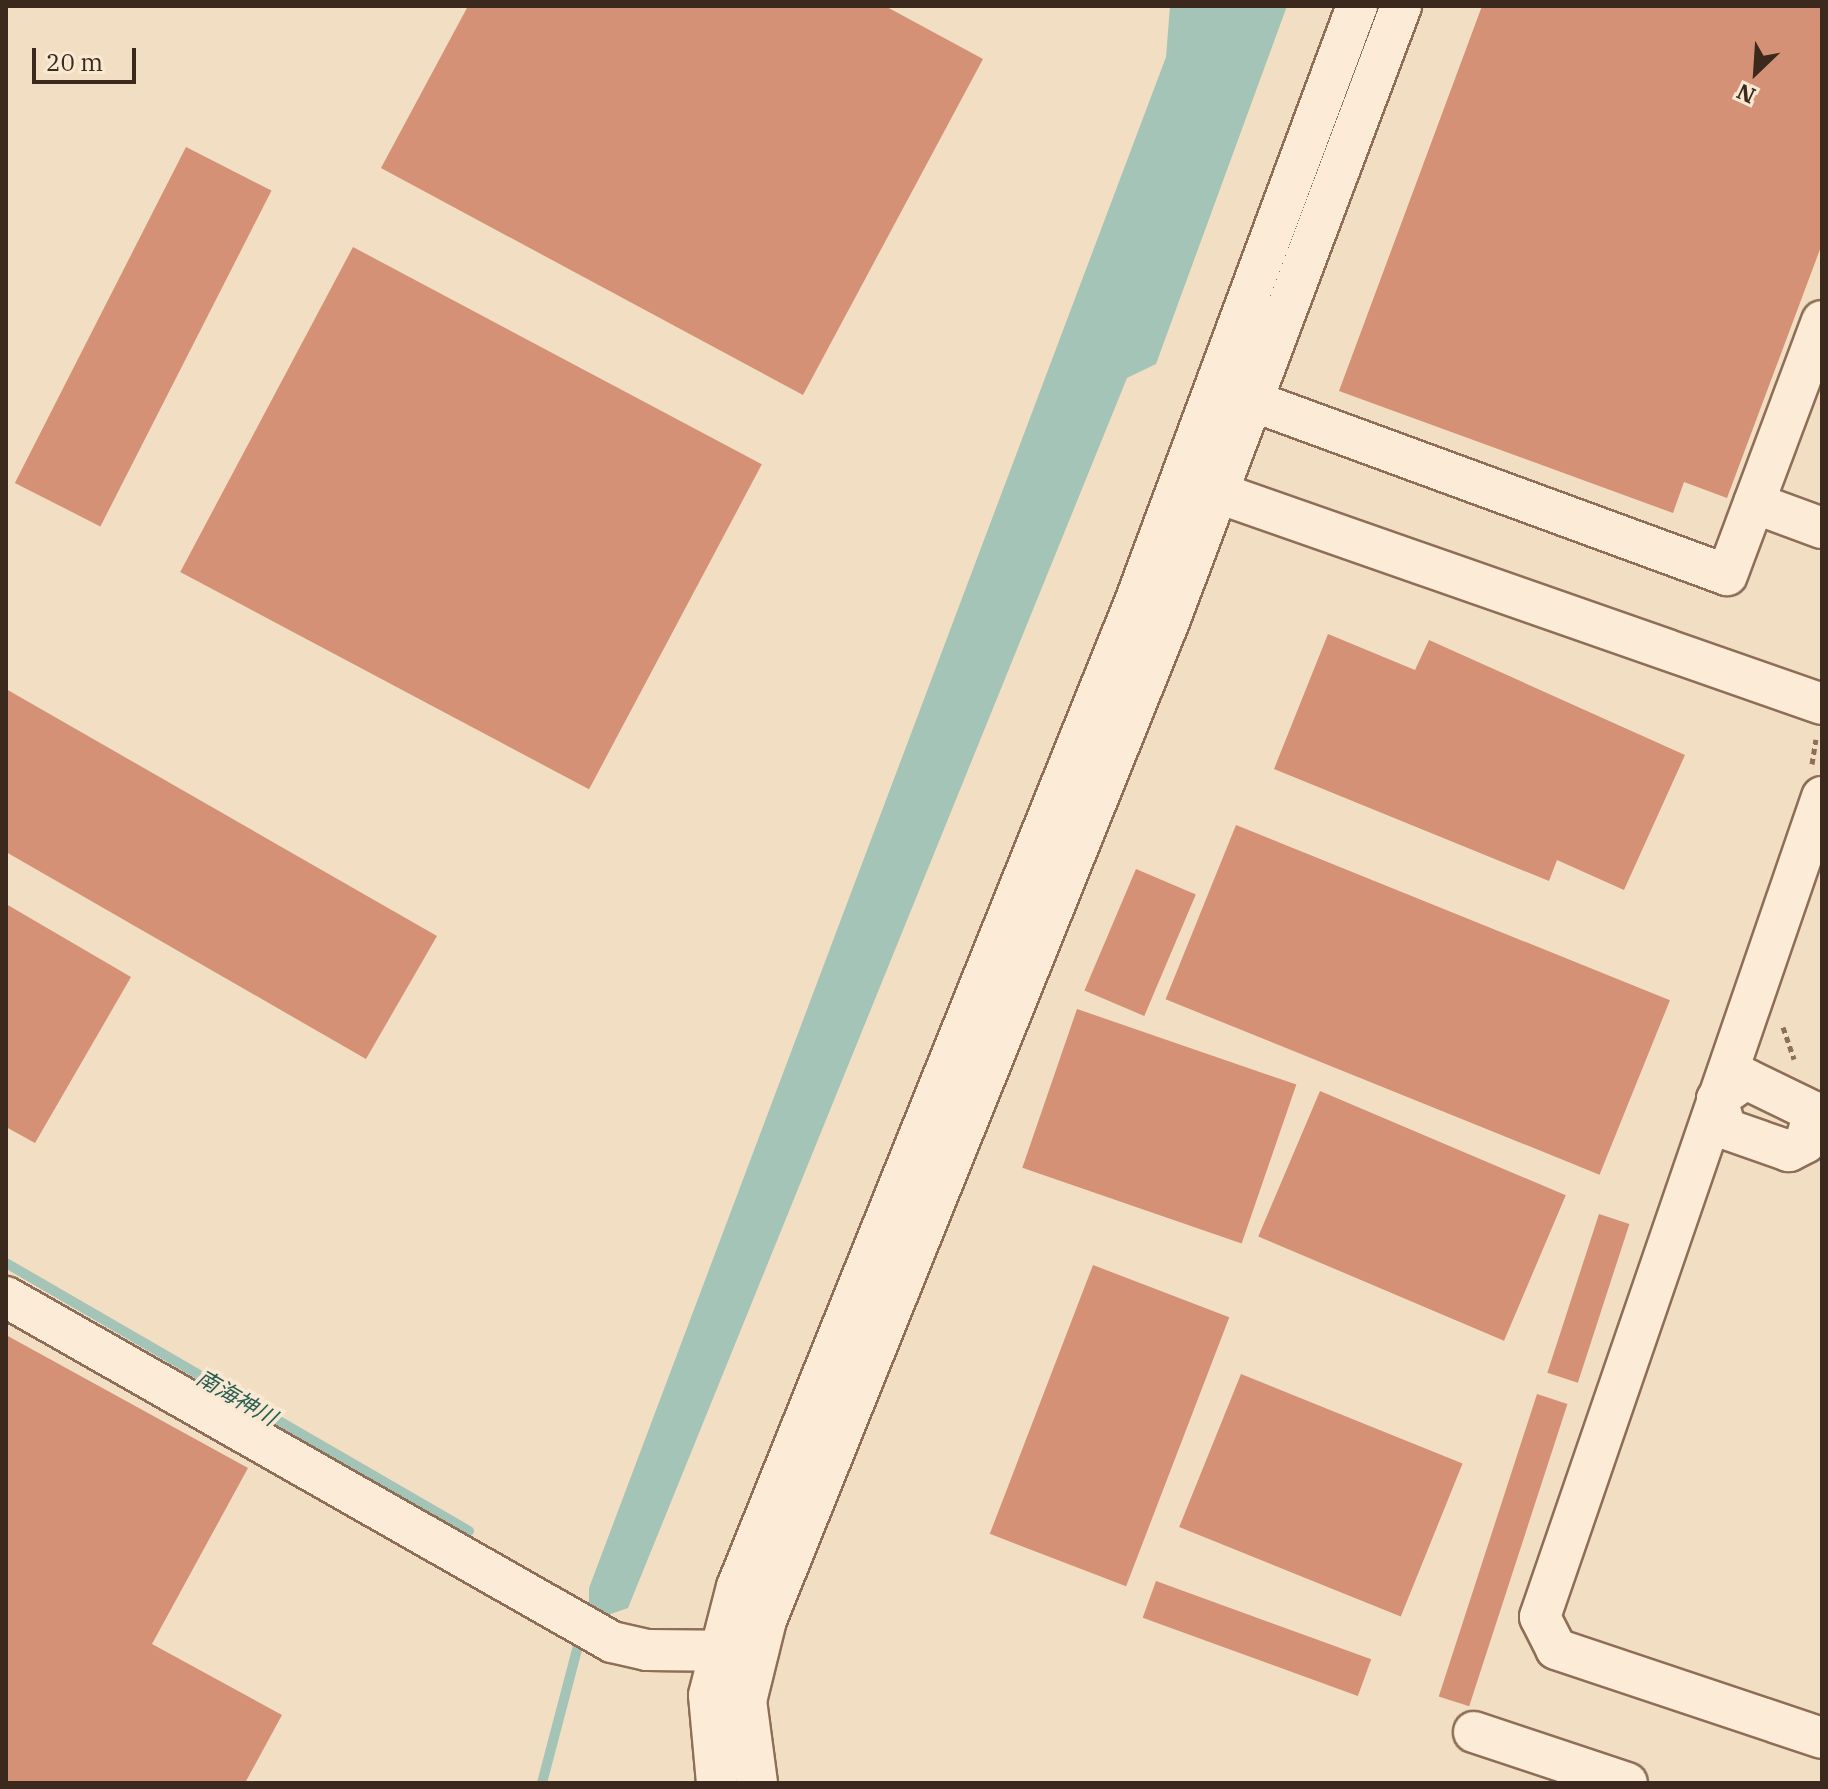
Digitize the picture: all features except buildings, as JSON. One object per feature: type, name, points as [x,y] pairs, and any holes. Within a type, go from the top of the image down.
[{"type":"street","points":[[1235,394],[1357,6]]},
{"type":"street","points":[[717,1783],[708,1717],[1235,394],[1401,6]]},
{"type":"street","points":[[1235,394],[1727,575],[1822,321]]},
{"type":"street","points":[[1200,487],[1822,704]]},
{"type":"street","points":[[1754,503],[1822,528]]},
{"type":"street","points":[[1822,797],[1540,1617],[1556,1649],[1822,1738]]},
{"type":"street","points":[[6,1297],[612,1642],[647,1650],[735,1651]]},
{"type":"street","points":[[735,1651],[747,1740],[757,1783]]},
{"type":"street","points":[[1474,1732],[1627,1783]]},
{"type":"shaded area","points":[[1170,6],[1287,6],[1156,364],[1127,378],[628,1608],[608,1615],[589,1606],[589,1588],[1166,57]]},
{"type":"waterway","name":"南海神川","points":[[6,1263],[469,1531]]},
{"type":"waterway","points":[[542,1783],[581,1634]]}]
